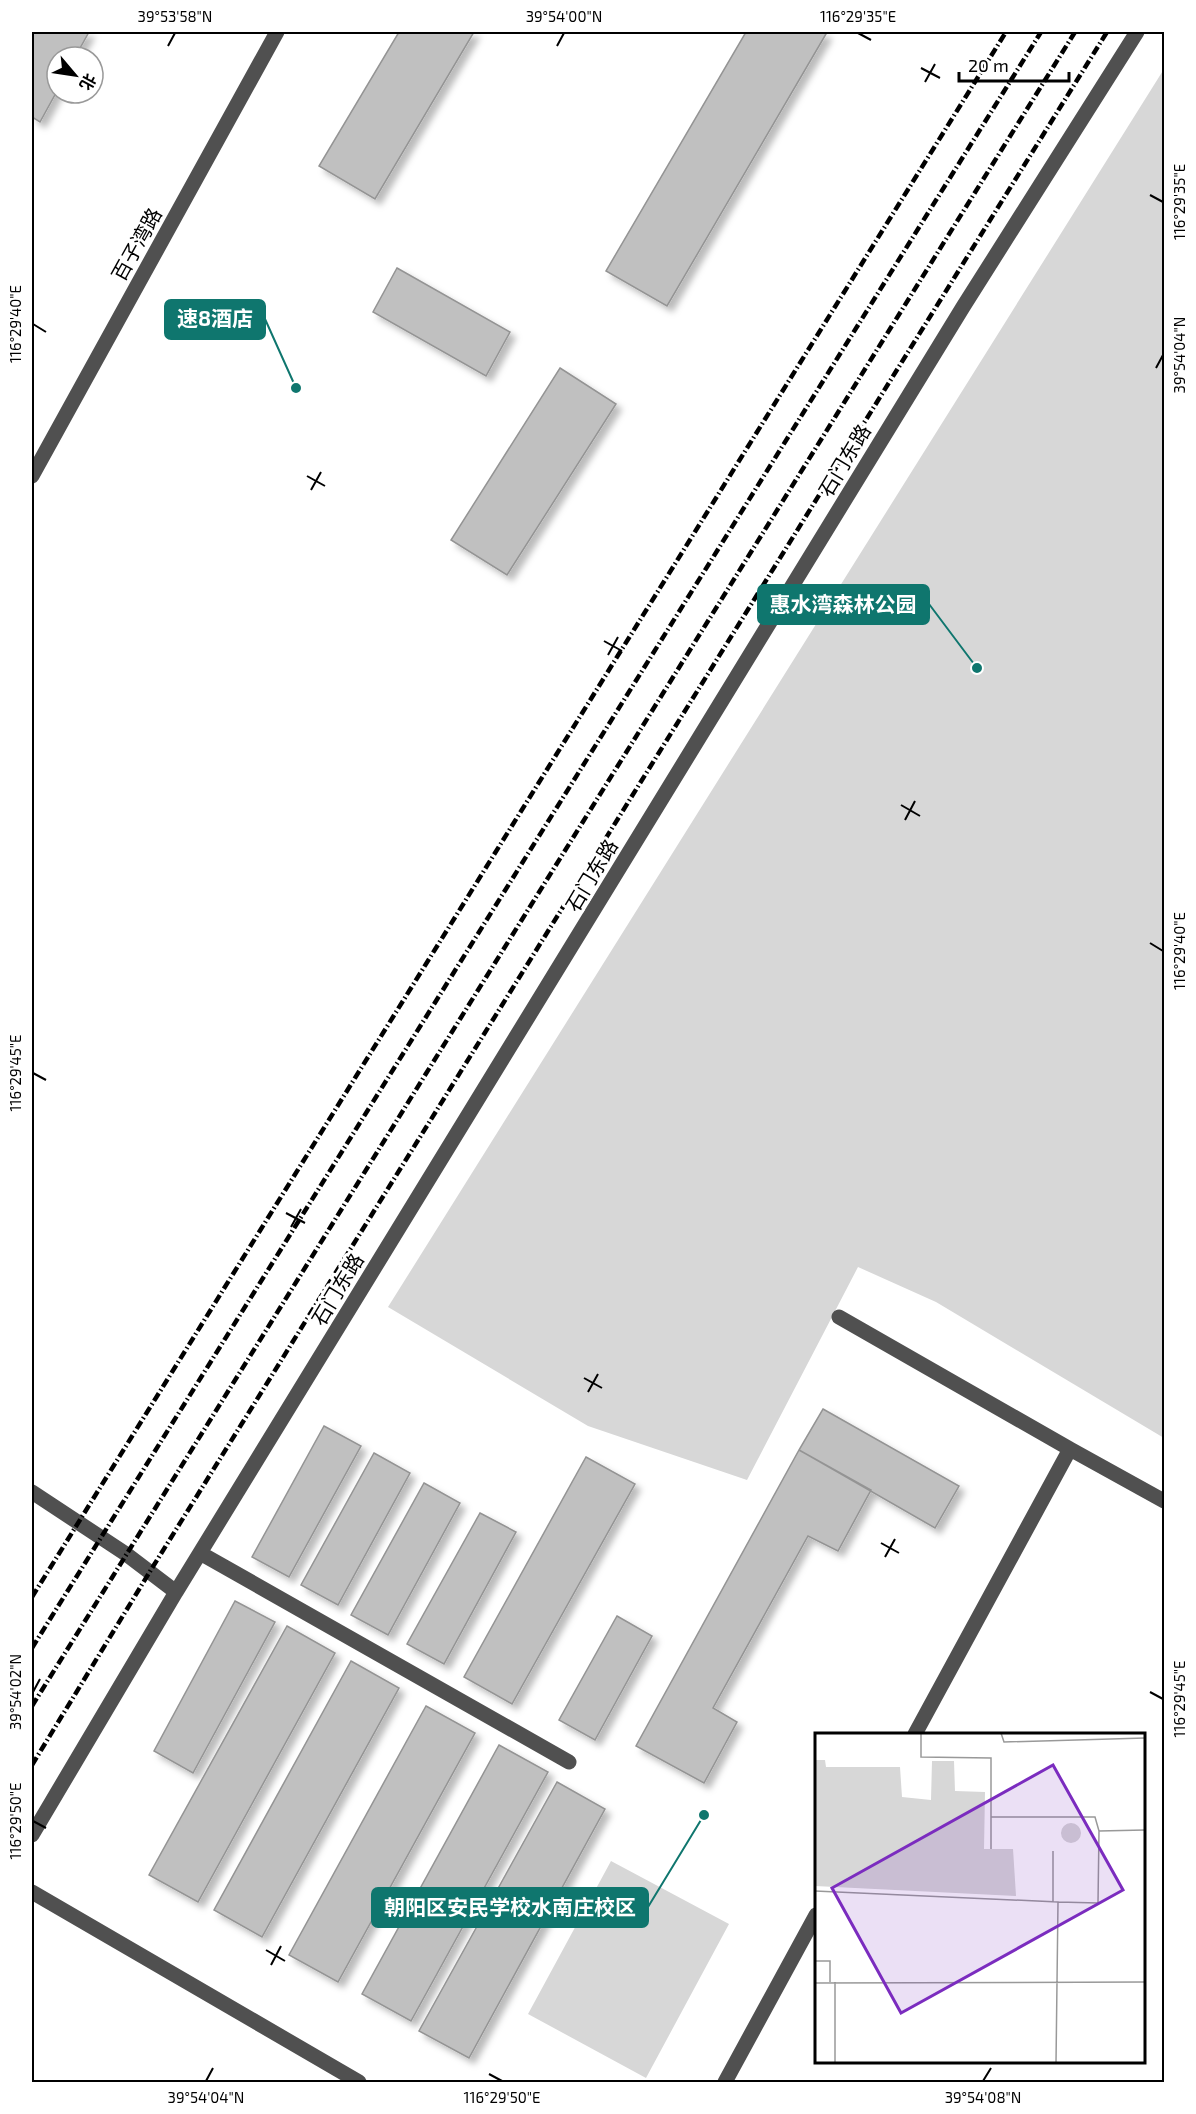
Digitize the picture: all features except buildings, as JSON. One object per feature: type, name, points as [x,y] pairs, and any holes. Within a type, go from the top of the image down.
[{"type":"street","name":"百子湾路","points":[[32,476],[277,32]]},
{"type":"street","name":"石门东路","points":[[32,1835],[176,1592],[957,317],[1137,32]]},
{"type":"street","points":[[839,1317],[1164,1501]]},
{"type":"street","points":[[916,1733],[1070,1449]]},
{"type":"street","points":[[32,1492],[126,1554],[176,1592]]},
{"type":"street","points":[[200,1553],[569,1762]]},
{"type":"street","points":[[32,1892],[359,2082]]},
{"type":"street","points":[[725,2082],[815,1917]]},
{"type":"shaded area","points":[[1164,69],[1164,1438],[936,1302],[858,1267],[747,1480],[588,1426],[388,1307]]},
{"type":"shaded area","points":[[611,1861],[729,1924],[646,2078],[528,2014]]},
{"type":"railway","points":[[32,1597],[1006,32]]},
{"type":"railway","points":[[32,1648],[1041,32]]},
{"type":"railway","points":[[32,1706],[1075,32]]},
{"type":"railway","points":[[32,1765],[1107,32]]},
{"type":"place","name":"速8酒店","points":[[296,388]]},
{"type":"place","name":"惠水湾森林公园","points":[[977,668]]},
{"type":"place","name":"朝阳区安民学校水南庄校区","points":[[704,1815]]}]
